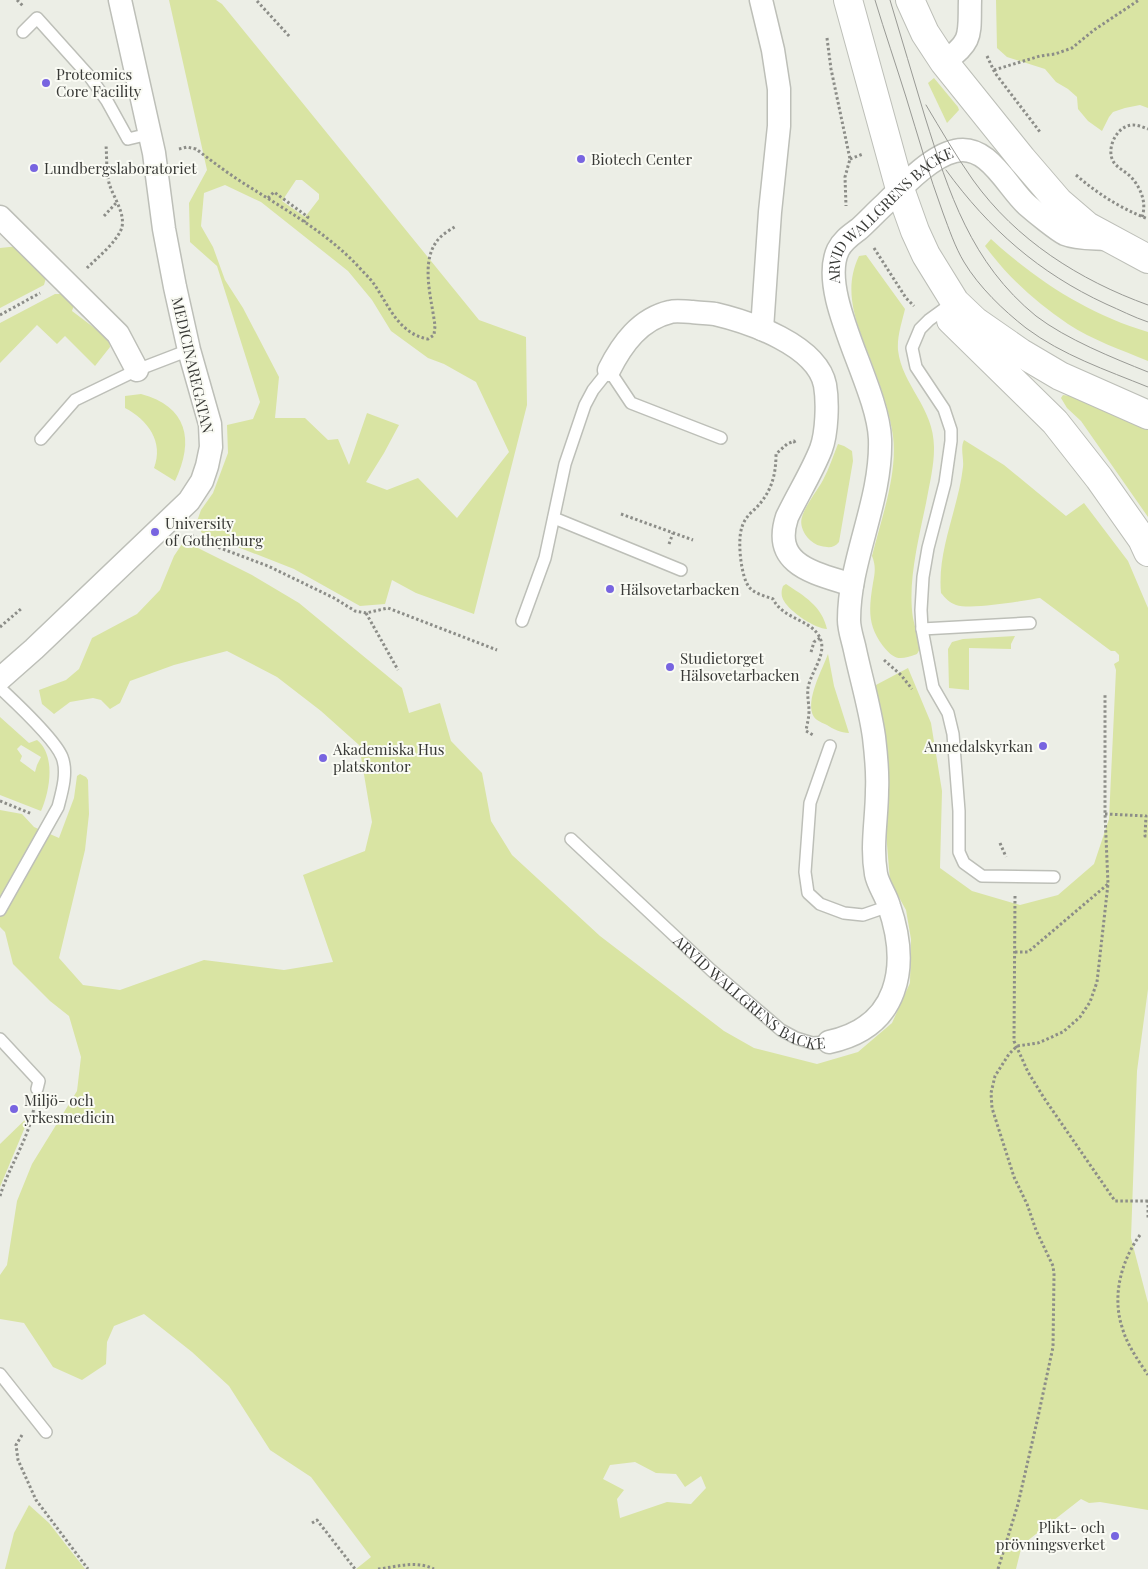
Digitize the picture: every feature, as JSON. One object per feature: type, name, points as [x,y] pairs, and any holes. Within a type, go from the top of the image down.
[{"type":"main road","points":[[848,0],[900,189],[915,231],[948,306],[1055,422],[1099,478],[1142,539],[1148,552]]},
{"type":"main road","points":[[910,0],[926,33],[944,62],[1059,202],[1087,226],[1148,259]]},
{"type":"main road","points":[[948,306],[975,321],[1021,353],[1060,376],[1148,414]]},
{"type":"street","name":"MEDICINAREGATAN","points":[[0,679],[189,501],[202,481],[208,466],[211,447],[210,424],[189,350],[164,229],[151,143],[120,0]]},
{"type":"street","points":[[761,0],[776,69],[779,89],[780,126],[770,212],[762,328]]},
{"type":"street","points":[[944,62],[959,52],[967,43],[970,0]]},
{"type":"street","name":"ARVID WALLGRENS BACKE","points":[[829,1042],[858,1032],[875,1020],[887,1006],[900,963],[897,934],[889,906],[876,877],[873,846],[878,788],[873,734],[849,623],[852,584],[870,517],[878,469],[880,438],[873,402],[841,313],[834,284],[837,251],[845,240],[926,166],[954,151],[969,150],[986,158],[1026,205],[1065,234],[1109,239]]},
{"type":"street","points":[[0,217],[118,334],[137,370]]},
{"type":"street","points":[[609,370],[635,331],[653,318],[672,311],[714,314],[762,328],[784,339],[806,355],[821,374],[825,383],[827,400],[821,448],[787,517],[783,529],[784,543],[794,562],[806,569],[852,584]]},
{"type":"lane","points":[[23,32],[37,18],[90,77],[107,100],[128,139],[151,143]]},
{"type":"lane","points":[[948,306],[929,320],[920,330],[912,348],[916,367],[944,409],[951,430],[944,483],[923,577],[922,629],[933,687],[948,713],[953,734],[959,811],[959,852],[964,863],[982,876],[1054,877]]},
{"type":"lane","points":[[41,440],[75,400],[137,370],[189,350]]},
{"type":"lane","points":[[522,621],[545,558],[565,464],[585,405],[593,390],[609,370],[631,402],[721,438]]},
{"type":"lane","points":[[554,518],[681,570]]},
{"type":"lane","points":[[922,629],[1030,623]]},
{"type":"lane","points":[[0,688],[48,737],[62,757],[64,771],[58,807],[0,910]]},
{"type":"lane","points":[[830,746],[810,803],[805,872],[808,893],[820,904],[844,913],[863,916],[889,906]]},
{"type":"lane","name":"ARVID WALLGRENS BACKE","points":[[570,839],[712,970],[781,1030],[796,1038],[812,1042],[829,1042]]},
{"type":"lane","points":[[0,1039],[39,1081],[37,1089]]},
{"type":"lane","points":[[0,1374],[46,1432]]},
{"type":"path","points":[[257,0],[290,37]]},
{"type":"path","points":[[994,70],[1072,48],[1094,30],[1139,0]]},
{"type":"path","points":[[969,31],[986,34],[987,59],[1003,84],[1043,136]]},
{"type":"path","points":[[836,67],[831,69],[850,159],[845,177],[847,214],[880,256],[906,298]]},
{"type":"path","points":[[978,105],[1003,84]]},
{"type":"path","points":[[1142,217],[1145,209],[1144,200],[1131,177],[1113,161],[1111,154],[1115,137],[1122,128],[1132,125],[1148,129]]},
{"type":"path","points":[[151,143],[196,149],[248,186],[304,222],[339,248],[358,266],[374,284],[404,329],[417,338],[428,340],[434,335],[436,326],[427,267],[429,254],[438,239],[456,226]]},
{"type":"path","points":[[0,315],[67,282],[118,236],[122,226],[121,217],[107,174],[106,145]]},
{"type":"path","points":[[850,159],[888,148]]},
{"type":"path","points":[[1074,174],[1114,204],[1148,219]]},
{"type":"path","points":[[268,198],[274,192],[308,217],[304,222]]},
{"type":"path","points":[[104,216],[117,202]]},
{"type":"path","points":[[794,441],[787,444],[776,454],[774,480],[769,490],[749,514],[741,528],[739,553],[748,586],[756,593],[773,599],[787,614],[814,629],[820,638],[821,656],[808,687],[809,714],[806,731],[830,746]]},
{"type":"path","points":[[620,514],[693,540]]},
{"type":"path","points":[[187,533],[212,545],[268,566],[334,598],[355,611],[366,613],[388,608],[497,650]]},
{"type":"path","points":[[0,627],[22,608]]},
{"type":"path","points":[[366,613],[398,670]]},
{"type":"path","points":[[811,652],[814,642],[820,638]]},
{"type":"path","points":[[998,1569],[1020,1495],[1053,1347],[1054,1274],[1053,1266],[1047,1257],[1027,1204],[1014,1177],[992,1108],[991,1093],[995,1076],[1003,1062],[1017,1046],[1038,1042],[1063,1032],[1080,1017],[1090,1002],[1098,972],[1108,884],[1105,814],[1105,694]]},
{"type":"path","points":[[0,801],[50,822]]},
{"type":"path","points":[[1105,814],[1146,816],[1145,836],[1148,836]]},
{"type":"path","points":[[1000,843],[1015,877],[1014,1041],[1028,1072],[1044,1098],[1115,1201],[1148,1201],[1148,1219]]},
{"type":"path","points":[[1015,952],[1028,952],[1108,884]]},
{"type":"path","points":[[0,1196],[33,1115],[37,1089]]},
{"type":"path","points":[[1140,1235],[1130,1248],[1124,1263],[1119,1283],[1118,1303],[1122,1327],[1134,1354],[1148,1376]]},
{"type":"path","points":[[34,1417],[16,1444],[18,1460],[36,1500],[88,1569]]},
{"type":"path","points":[[312,1523],[317,1520],[352,1568]]},
{"type":"path","points":[[378,1569],[410,1564],[426,1565],[434,1569]]},
{"type":"green space","points":[[169,0],[216,0],[222,4],[479,320],[526,337],[527,405],[474,614],[416,593],[392,580],[385,604],[360,606],[294,569],[202,533],[196,524],[201,510],[213,493],[228,453],[227,425],[253,419],[260,402],[217,266],[190,242],[189,203],[207,170]],"holes":[[[296,180],[302,180],[319,194],[319,199],[305,217],[282,201]],[[225,185],[261,202],[348,271],[372,300],[391,331],[428,358],[444,364],[476,382],[509,452],[457,518],[418,478],[387,490],[366,482],[399,425],[367,413],[349,465],[338,439],[328,440],[305,418],[275,418],[279,377],[243,308],[225,280],[213,247],[201,226],[204,193]]]},
{"type":"green space","points":[[996,0],[1148,0],[1148,108],[1140,105],[1113,112],[1102,131],[1088,121],[1078,109],[1077,97],[1056,82],[1045,69],[1007,57],[997,48]]},
{"type":"green space","points":[[934,78],[959,110],[947,123],[928,83]]},
{"type":"green space","points":[[991,239],[1026,269],[1084,306],[1126,325],[1148,332],[1148,361],[1087,335],[1044,307],[1013,279],[985,246]]},
{"type":"green space","points":[[19,246],[47,274],[44,285],[0,308],[0,248]]},
{"type":"green space","points":[[866,255],[905,309],[898,340],[898,350],[905,375],[924,409],[933,434],[933,467],[915,558],[912,589],[913,618],[921,647],[917,654],[902,658],[895,657],[883,646],[874,631],[871,616],[875,569],[872,556],[888,496],[894,450],[888,411],[854,313],[852,285],[854,271],[859,256]]},
{"type":"green space","points":[[55,294],[64,294],[74,305],[72,311],[109,339],[110,347],[95,366],[65,336],[57,344],[37,325],[0,363],[0,323]]},
{"type":"green space","points":[[141,394],[169,407],[183,427],[185,452],[175,481],[154,468],[157,449],[152,433],[141,419],[125,408],[125,396]]},
{"type":"green space","points":[[1063,395],[1070,396],[1148,429],[1148,517],[1081,421],[1067,408],[1061,398]]},
{"type":"green space","points":[[964,440],[1004,465],[1066,516],[1084,503],[1128,561],[1148,608],[1148,989],[1137,1071],[1131,1238],[1148,1303],[1148,1510],[1100,1502],[1089,1503],[1081,1499],[1022,1545],[1016,1569],[356,1569],[371,1557],[311,1477],[270,1450],[229,1386],[192,1352],[144,1314],[114,1326],[107,1342],[106,1364],[82,1380],[53,1367],[24,1323],[0,1319],[0,1275],[7,1265],[17,1201],[32,1164],[77,1091],[81,1057],[69,1016],[50,1001],[13,964],[5,932],[0,927],[0,810],[22,814],[34,827],[59,838],[74,798],[77,776],[80,774],[88,780],[89,814],[85,850],[59,958],[83,985],[120,990],[204,960],[284,970],[333,962],[303,875],[365,851],[372,822],[359,745],[321,711],[277,677],[227,651],[174,665],[130,681],[120,703],[110,709],[101,700],[93,698],[70,702],[54,714],[42,704],[39,690],[66,680],[79,669],[92,638],[137,614],[160,590],[174,556],[184,541],[252,575],[299,603],[402,688],[409,713],[440,703],[451,741],[482,773],[491,821],[512,855],[600,936],[724,1031],[754,1048],[817,1064],[858,1052],[892,1023],[910,983],[911,939],[906,910],[890,881],[874,686],[908,668],[931,723],[942,791],[940,868],[972,891],[1020,905],[1058,895],[1094,864],[1109,819],[1116,670],[1114,664],[1119,661],[1119,655],[1040,598],[997,604],[963,606],[952,603],[941,593],[942,561],[963,467]],"holes":[[[635,1462],[656,1473],[676,1474],[685,1487],[701,1476],[706,1488],[691,1504],[667,1502],[620,1518],[617,1499],[624,1490],[603,1479],[610,1465]]]},
{"type":"green space","points":[[838,444],[852,451],[853,461],[839,542],[833,546],[826,547],[817,545],[809,539],[803,531],[801,522],[806,508],[825,476]]},
{"type":"green space","points":[[786,584],[806,597],[817,608],[825,621],[827,629],[810,623],[797,615],[787,605],[782,594],[783,586]]},
{"type":"green space","points":[[1015,636],[1011,649],[969,648],[969,690],[949,688],[948,649],[952,642],[963,639]]},
{"type":"green space","points":[[828,654],[834,686],[849,733],[837,730],[818,721],[812,711],[813,694]]},
{"type":"green space","points":[[0,717],[29,743],[37,740],[47,755],[50,774],[47,794],[41,811],[0,795]],"holes":[[[21,745],[41,757],[35,772],[20,761],[22,756],[17,749]]]},
{"type":"green space","points":[[30,1115],[0,1187],[0,1144]]},
{"type":"green space","points":[[29,1505],[49,1523],[85,1569],[5,1569],[14,1533]]},
{"type":"tram line","points":[[875,0],[938,199],[955,244],[970,271],[1000,306],[1040,338],[1085,361],[1148,387]]},
{"type":"tram line","points":[[890,0],[943,173],[965,225],[979,250],[995,273],[1036,316],[1090,347],[1148,372]]},
{"type":"tram line","points":[[926,105],[973,180],[990,202],[1009,221],[1051,256],[1074,270],[1122,295],[1148,305]]},
{"type":"tram line","points":[[946,170],[962,191],[998,230],[1037,264],[1082,292],[1148,322]]},
{"type":"place","name":"Proteomics Core Facility","points":[[46,83]]},
{"type":"place","name":"Biotech Center","points":[[581,159]]},
{"type":"place","name":"Lundbergslaboratoriet","points":[[34,168]]},
{"type":"place","name":"University of Gothenburg","points":[[155,532]]},
{"type":"place","name":"Hälsovetarbacken","points":[[610,589]]},
{"type":"place","name":"Studietorget Hälsovetarbacken","points":[[670,667]]},
{"type":"place","name":"Annedalskyrkan","points":[[1043,746]]},
{"type":"place","name":"Akademiska Hus platskontor","points":[[323,758]]},
{"type":"place","name":"Miljö- och yrkesmedicin","points":[[14,1109]]},
{"type":"place","name":"Plikt- och prövningsverket","points":[[1115,1536]]}]
